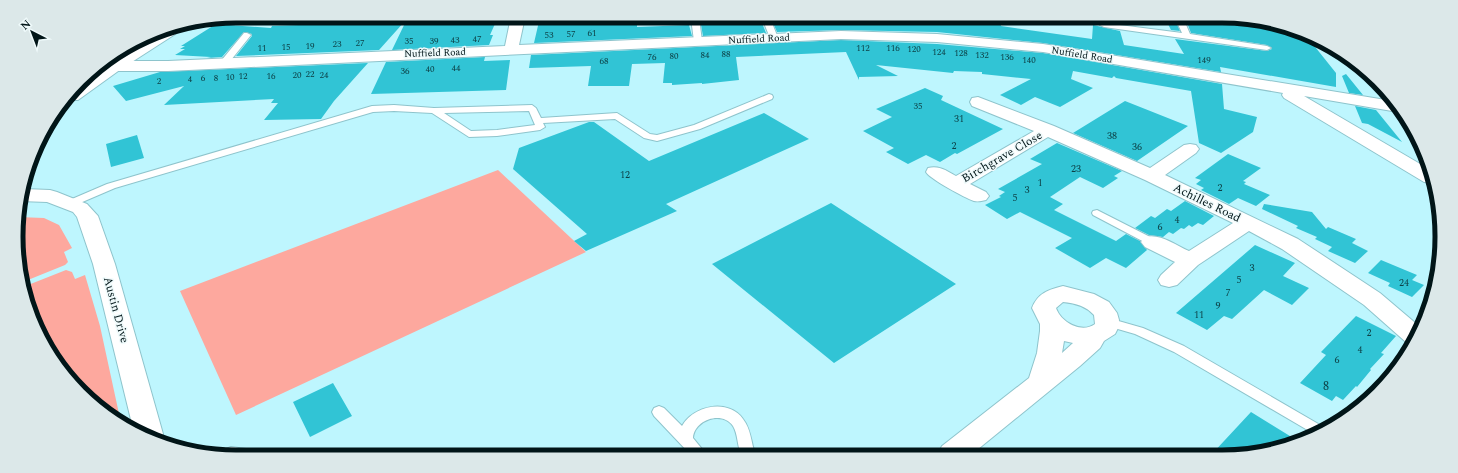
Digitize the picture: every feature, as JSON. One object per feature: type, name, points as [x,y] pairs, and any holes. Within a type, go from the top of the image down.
[{"type":"street","points":[[511,50],[517,23]]},
{"type":"street","name":"Nuffield Road","points":[[110,70],[224,63],[841,35],[875,35],[962,40],[1050,50],[1390,106]]},
{"type":"street","points":[[85,87],[155,39]]},
{"type":"street","points":[[93,79],[110,70]]},
{"type":"street","points":[[1278,88],[1340,123],[1426,175]]},
{"type":"street","points":[[1334,97],[1327,108],[1333,117],[1340,123]]},
{"type":"street","name":"Achilles Road","points":[[978,102],[1048,130],[1152,176],[1290,244],[1372,299],[1412,333]]},
{"type":"street","name":"Birchgrave Close","points":[[956,184],[1048,130]]},
{"type":"street","points":[[1152,176],[1190,149]]},
{"type":"street","name":"Birchgrave Close","points":[[935,172],[979,196]]},
{"type":"street","name":"Austin Drive","points":[[27,195],[50,196],[80,208],[87,216],[93,230],[148,431]]},
{"type":"street","points":[[25,206],[65,203]]},
{"type":"street","points":[[1169,280],[1190,260],[1248,223]]},
{"type":"street","points":[[1152,242],[1190,260]]},
{"type":"street","points":[[957,450],[1091,342],[1101,329],[1105,312],[1094,302],[1081,296],[1063,294],[1051,298],[1045,305],[1045,314],[1052,323],[1060,329],[1080,336],[1101,329]]},
{"type":"street","points":[[1040,383],[1052,346],[1052,323]]},
{"type":"lane","points":[[696,23],[698,42]]},
{"type":"lane","points":[[768,23],[774,38]]},
{"type":"lane","points":[[1181,23],[1187,36]]},
{"type":"lane","points":[[1104,25],[1267,48]]},
{"type":"lane","points":[[224,63],[247,35]]},
{"type":"lane","points":[[101,72],[110,70]]},
{"type":"lane","points":[[537,121],[618,116],[647,136],[658,138],[697,127],[769,97]]},
{"type":"lane","points":[[65,203],[111,186],[372,109],[394,108],[434,111],[532,108],[540,127],[497,133],[469,134],[434,111]]},
{"type":"lane","points":[[1097,213],[1152,242]]},
{"type":"lane","points":[[1101,329],[1139,331],[1179,349],[1316,428]]},
{"type":"lane","points":[[659,412],[695,450]]},
{"type":"lane","points":[[686,440],[687,429],[694,421],[705,414],[716,412],[726,414],[737,421],[743,432],[747,450]]},
{"type":"shaded area","points":[[498,170],[586,252],[236,415],[180,291]]},
{"type":"shaded area","points":[[24,217],[44,218],[59,225],[72,248],[64,252],[68,262],[65,265],[27,280],[23,250]]},
{"type":"shaded area","points":[[66,270],[72,272],[75,279],[85,275],[100,326],[119,415],[96,397],[76,377],[59,355],[39,318],[28,285]]},
{"type":"building","points":[[403,23],[379,50],[236,56],[252,36],[252,34],[244,32],[222,57],[207,58],[211,57],[175,55],[185,49],[180,49],[185,46],[181,46],[216,24],[271,28],[272,26]]},
{"type":"building","points":[[405,23],[495,23],[490,35],[493,35],[489,45],[392,50]]},
{"type":"building","points":[[539,23],[637,23],[637,27],[689,25],[692,36],[534,43]]},
{"type":"building","points":[[762,23],[766,33],[703,36],[701,25]]},
{"type":"building","points":[[773,23],[1001,23],[1001,26],[1092,39],[1093,25],[1120,31],[1124,45],[1184,54],[1175,39],[1267,51],[1272,49],[1267,45],[1191,33],[1187,23],[1235,23],[1277,30],[1312,43],[1336,73],[1336,87],[1220,67],[1221,72],[1043,43],[937,32],[841,30],[777,32]]},
{"type":"building","points":[[1168,23],[1176,23],[1180,31],[1171,30]]},
{"type":"building","points":[[841,40],[937,44],[1043,53],[1222,84],[1224,109],[1257,117],[1253,132],[1221,153],[1199,143],[1191,91],[1116,78],[1114,76],[1112,78],[1073,71],[1071,79],[1093,88],[1060,107],[1035,97],[1021,105],[1000,95],[1031,79],[982,74],[982,72],[954,71],[953,73],[876,65],[898,76],[859,77],[859,80],[846,52],[736,57],[739,80],[702,84],[672,85],[672,83],[663,83],[665,63],[632,64],[629,86],[588,86],[591,66],[529,68],[531,55]]},
{"type":"building","points":[[485,57],[484,61],[510,60],[506,90],[371,94],[386,62]]},
{"type":"building","points":[[368,63],[334,101],[321,119],[264,120],[278,103],[271,103],[274,99],[164,105],[184,86],[126,101],[113,86],[160,72]]},
{"type":"building","points":[[1346,74],[1363,95],[1349,93],[1342,76]]},
{"type":"building","points":[[925,88],[943,96],[941,100],[1003,129],[940,162],[926,155],[908,164],[886,152],[894,148],[863,131],[892,117],[876,109]]},
{"type":"building","points":[[1125,101],[1188,126],[1137,161],[1073,133]]},
{"type":"building","points":[[1355,106],[1376,110],[1402,142],[1368,124],[1362,123]]},
{"type":"building","points":[[764,113],[809,139],[666,204],[677,211],[586,251],[574,241],[587,234],[513,169],[519,148],[589,122],[594,122],[649,161]]},
{"type":"building","points":[[137,135],[144,158],[111,167],[106,144]]},
{"type":"building","points":[[1057,143],[1122,171],[1114,176],[1118,178],[1103,188],[1080,177],[1050,197],[1063,204],[1054,210],[1116,241],[1126,234],[1140,241],[1147,250],[1126,268],[1106,258],[1090,268],[1055,248],[1072,238],[1020,212],[1007,219],[985,205],[1001,197],[999,196],[1005,192],[998,189],[1042,164],[1030,159]]},
{"type":"building","points":[[1228,154],[1261,168],[1243,181],[1246,182],[1244,184],[1270,195],[1256,206],[1238,198],[1229,204],[1201,190],[1204,188],[1196,184],[1201,180],[1195,178]]},
{"type":"building","points":[[1185,201],[1214,216],[1203,225],[1198,223],[1192,227],[1189,225],[1184,229],[1181,228],[1173,234],[1169,232],[1163,237],[1149,235],[1135,228],[1151,216],[1155,218],[1167,209],[1171,211]]},
{"type":"building","points":[[831,203],[956,284],[834,363],[712,264]]},
{"type":"building","points":[[1264,204],[1312,212],[1326,229],[1328,227],[1356,239],[1352,243],[1368,251],[1355,263],[1328,251],[1332,247],[1315,239],[1317,237],[1296,228],[1298,226],[1262,209]]},
{"type":"building","points":[[1255,245],[1295,263],[1283,276],[1309,288],[1292,305],[1264,290],[1232,319],[1224,316],[1207,330],[1176,313]]},
{"type":"building","points":[[1381,260],[1417,275],[1412,280],[1424,285],[1412,297],[1388,286],[1390,283],[1368,273]]},
{"type":"building","points":[[1356,316],[1396,336],[1381,353],[1384,354],[1370,369],[1371,370],[1357,387],[1356,386],[1343,400],[1336,396],[1332,401],[1300,383],[1326,355],[1321,352]]},
{"type":"building","points":[[333,383],[352,416],[310,437],[293,402]]},
{"type":"building","points":[[1251,412],[1293,438],[1263,446],[1235,450],[1216,450]]}]
